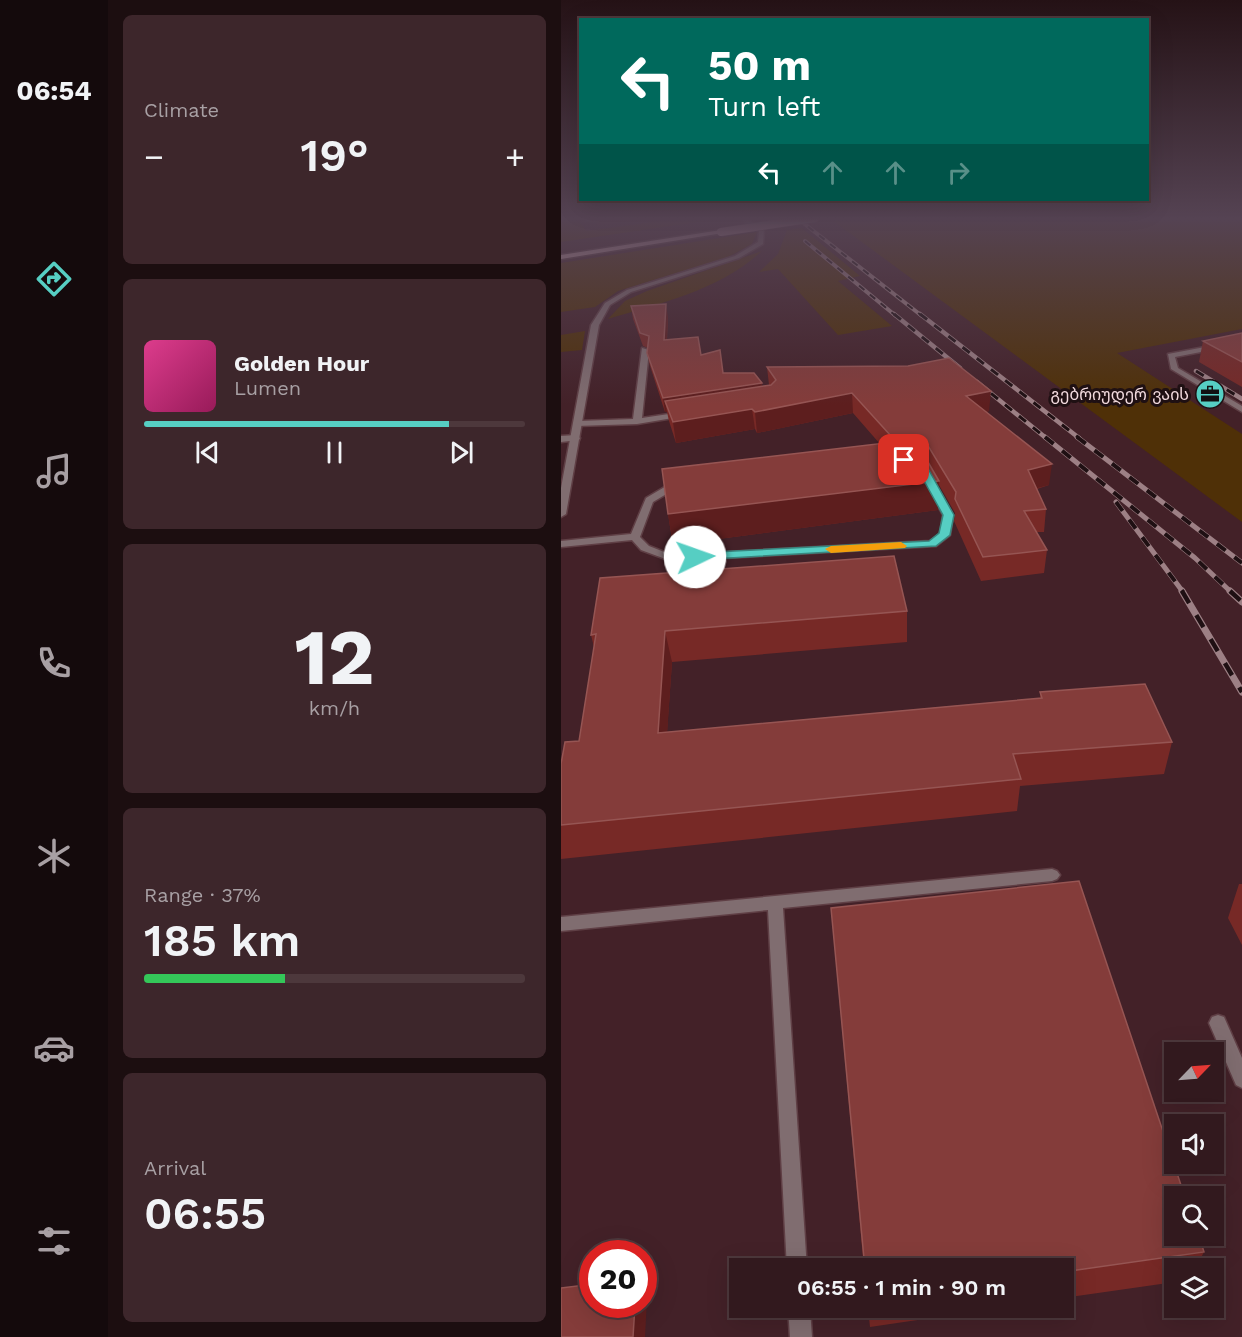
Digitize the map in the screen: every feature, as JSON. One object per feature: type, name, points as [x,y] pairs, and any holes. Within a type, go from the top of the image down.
[{"type":"street","points":[[561,514],[595,325],[607,304],[629,291],[662,280]]},
{"type":"street","points":[[1242,342],[1171,356],[1175,369],[1242,410]]},
{"type":"street","points":[[637,421],[645,350]]},
{"type":"street","points":[[579,424],[637,421],[693,413]]},
{"type":"street","points":[[561,439],[576,438]]},
{"type":"street","points":[[904,460],[922,468],[948,515],[945,535],[932,544],[671,558],[645,548],[635,537],[649,500],[671,487],[904,460]]},
{"type":"street","points":[[561,544],[635,537]]},
{"type":"street","points":[[561,924],[1052,875]]},
{"type":"street","points":[[775,904],[796,1258]]},
{"type":"street","points":[[1218,1023],[1242,1079]]},
{"type":"street","points":[[800,1318],[801,1337]]},
{"type":"shaded area","points":[[561,280],[652,280],[618,291],[595,307],[561,312]]},
{"type":"shaded area","points":[[677,280],[719,280],[669,301],[608,319],[625,301]]},
{"type":"shaded area","points":[[788,280],[841,280],[838,281],[892,326],[838,335]]},
{"type":"shaded area","points":[[914,280],[1242,280],[1242,329],[1117,353],[1242,434],[1242,522]]},
{"type":"shaded area","points":[[585,331],[582,350],[561,352],[561,335]]},
{"type":"building","points":[[666,304],[664,340],[698,337],[701,355],[720,350],[723,373],[754,373],[762,383],[663,398],[647,353],[649,336],[640,333],[631,306]]},
{"type":"building","points":[[1242,333],[1242,362],[1203,341]]},
{"type":"building","points":[[949,358],[991,391],[966,396],[1052,464],[1028,470],[1046,509],[1024,511],[1047,550],[983,557],[955,499],[956,492],[927,444],[905,435],[891,436],[852,393],[755,412],[752,409],[673,422],[665,401],[771,385],[776,380],[767,367],[908,366]]},
{"type":"building","points":[[900,438],[917,443],[939,481],[668,514],[662,469],[903,441]]},
{"type":"building","points":[[894,556],[907,611],[665,631],[658,733],[1042,698],[1040,692],[1145,684],[1172,742],[1013,754],[1021,779],[561,825],[561,764],[565,742],[579,741],[596,634],[591,635],[600,578]]},
{"type":"building","points":[[1079,881],[1164,1134],[1164,1174],[1177,1174],[1181,1186],[1164,1186],[1164,1246],[1202,1246],[1204,1252],[1074,1270],[1074,1258],[864,1258],[831,908]]},
{"type":"building","points":[[579,1286],[579,1318],[634,1318],[633,1337],[561,1337],[561,1288]]},
{"type":"railway","points":[[853,280],[896,316]]},
{"type":"railway","points":[[877,280],[922,316]]},
{"type":"railway","points":[[894,314],[960,368]]},
{"type":"railway","points":[[920,314],[1079,438]]},
{"type":"railway","points":[[1196,371],[1242,399]]},
{"type":"railway","points":[[977,382],[1046,438]]},
{"type":"railway","points":[[1045,437],[1195,558],[1231,592]]},
{"type":"railway","points":[[1077,437],[1242,563]]},
{"type":"railway","points":[[1116,502],[1183,592]]},
{"type":"railway","points":[[1182,591],[1242,692]]},
{"type":"railway","points":[[1230,591],[1242,602]]},
{"type":"slow traffic","points":[[831,549],[901,546]]},
{"type":"place","name":"გებრიუდერ ვაის","points":[[1210,394]]},
{"type":"route","points":[[695,557],[932,544],[945,535],[948,515],[922,468],[904,460]]}]
